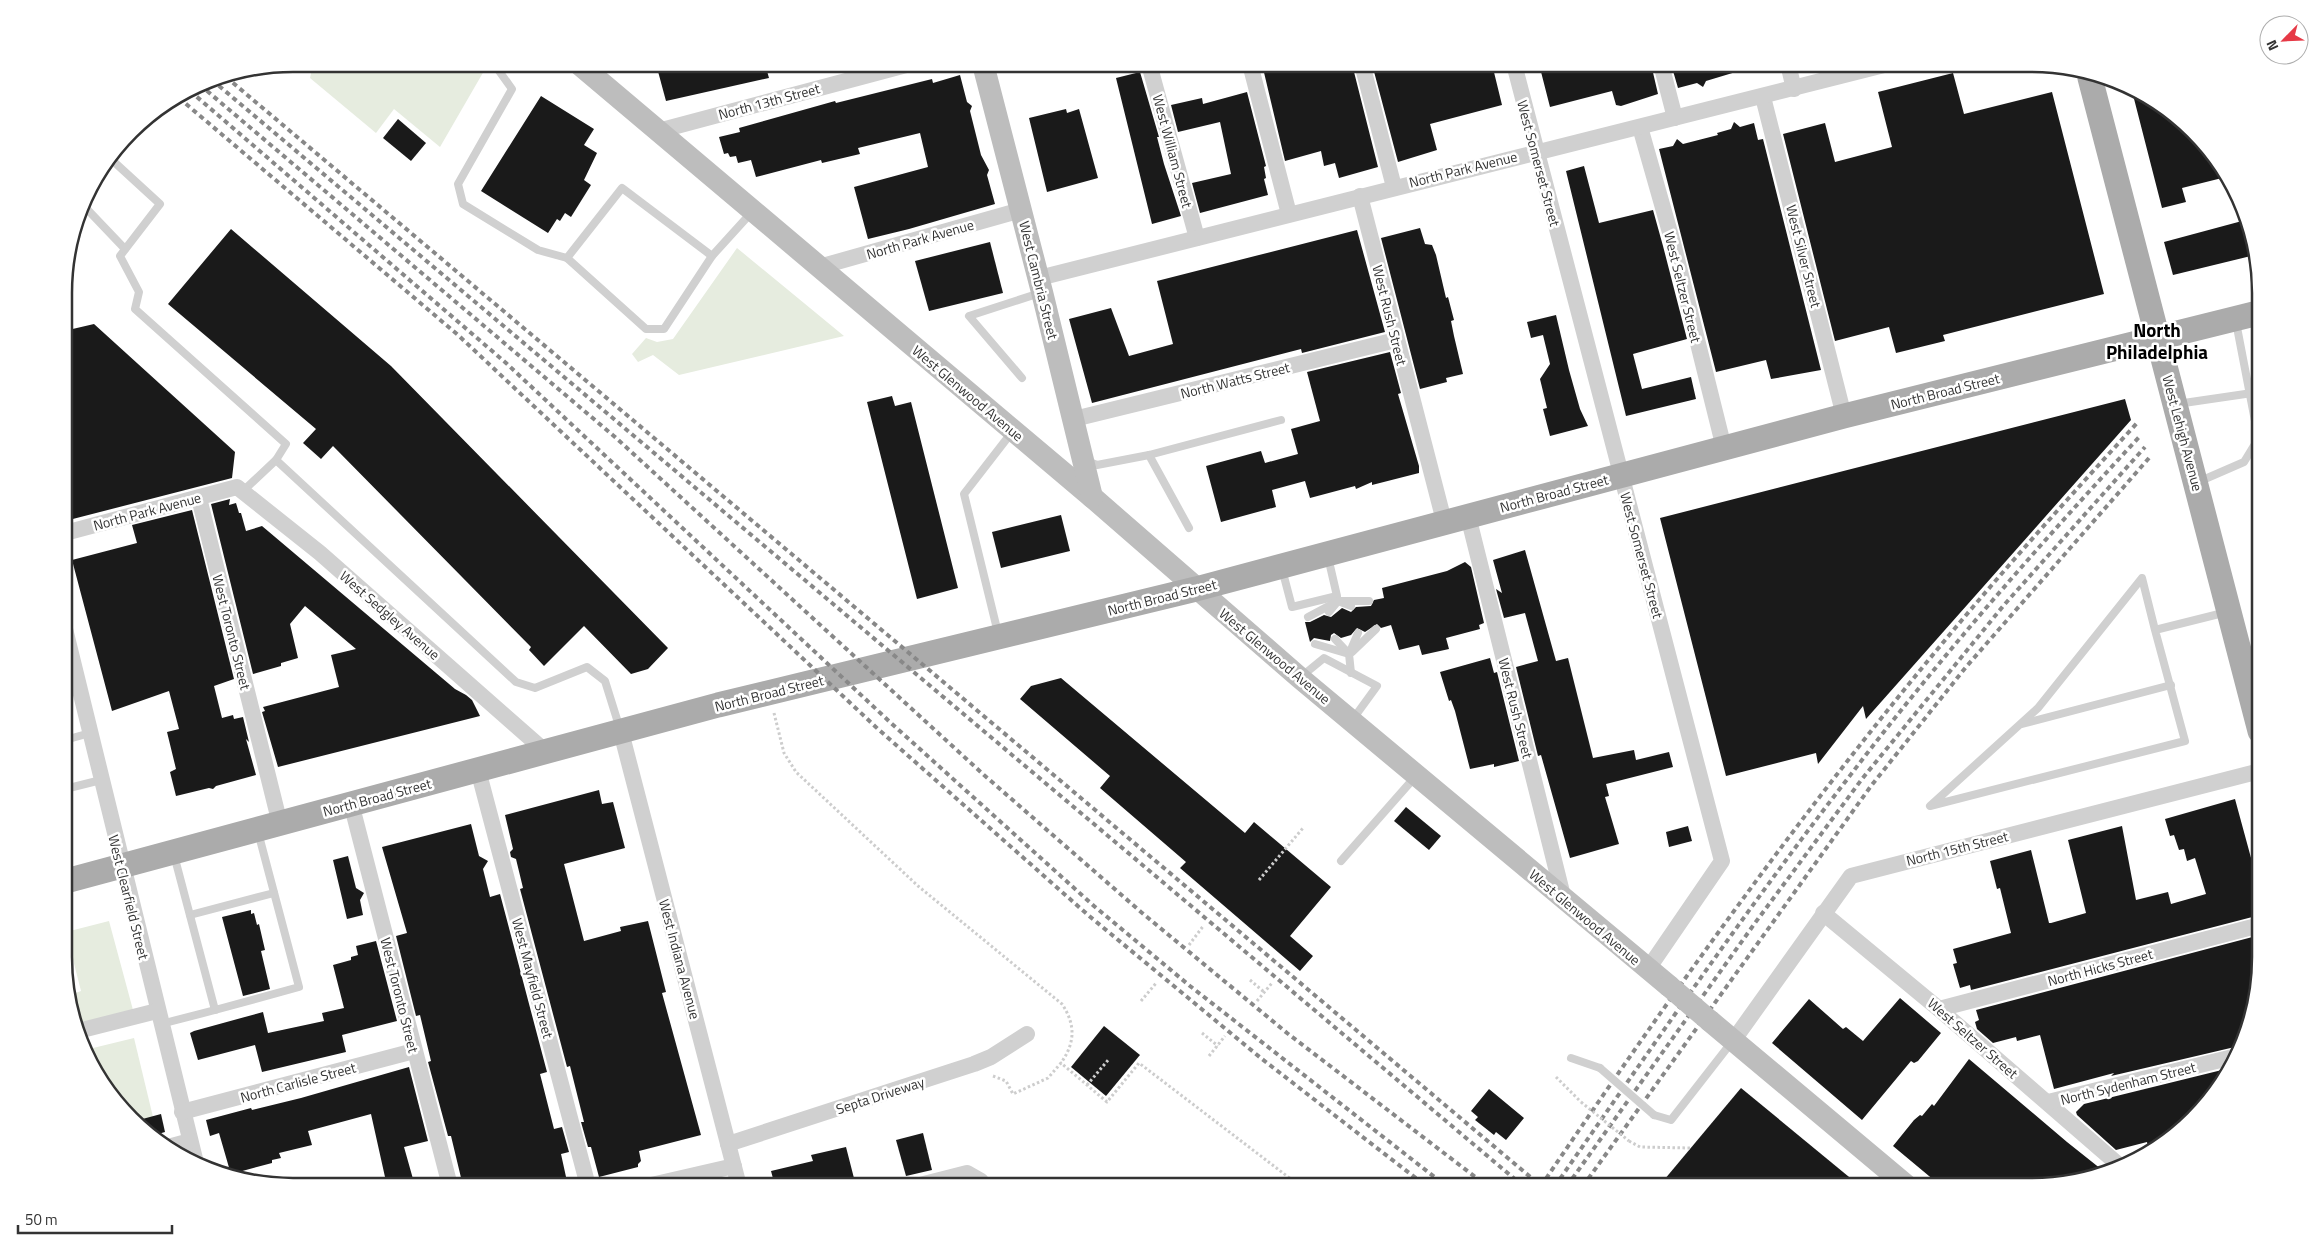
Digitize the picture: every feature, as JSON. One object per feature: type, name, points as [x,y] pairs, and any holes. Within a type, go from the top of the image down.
[{"type":"main road","name":"West Glenwood Avenue","points":[[588,72],[1092,497],[1300,678],[1897,1178]]},
{"type":"main road","name":"West Cambria Street","points":[[985,72],[1041,285],[1092,497]]},
{"type":"main road","name":"West Lehigh Avenue","points":[[2091,81],[2252,700]]},
{"type":"main road","name":"North Broad Street","points":[[72,877],[122,867],[351,803],[769,692],[1196,589],[1456,518],[1844,416],[2247,316]]},
{"type":"street","name":"North 13th Street","points":[[658,131],[880,72]]},
{"type":"street","name":"West William Street","points":[[1151,72],[1197,238]]},
{"type":"street","points":[[1252,72],[1289,214]]},
{"type":"street","points":[[1364,72],[1394,187]]},
{"type":"street","name":"West Somerset Street","points":[[1516,72],[1722,861],[1648,969]]},
{"type":"street","points":[[1663,72],[1675,118]]},
{"type":"street","points":[[1790,72],[1794,89]]},
{"type":"street","name":"North Park Avenue","points":[[1041,285],[1197,238],[1536,151],[1763,97],[1854,72]]},
{"type":"street","name":"West Silver Street","points":[[1763,97],[1844,416]]},
{"type":"street","name":"West Seltzer Street","points":[[1640,127],[1673,243],[1724,448]]},
{"type":"street","name":"West Rush Street","points":[[1360,196],[1396,340],[1456,518],[1564,900]]},
{"type":"street","name":"North Park Avenue","points":[[819,267],[1021,210]]},
{"type":"street","name":"North Watts Street","points":[[1074,419],[1396,340]]},
{"type":"street","name":"North Park Avenue","points":[[72,531],[236,490]]},
{"type":"street","name":"West Sedgley Avenue","points":[[236,490],[313,547],[546,752]]},
{"type":"street","name":"West Toronto Street","points":[[199,498],[268,827]]},
{"type":"street","name":"West Clearfield Street","points":[[72,690],[90,733],[193,1154]]},
{"type":"street","name":"West Indiana Avenue","points":[[621,732],[737,1178]]},
{"type":"street","name":"West Mayfield Street","points":[[478,770],[586,1178]]},
{"type":"street","name":"North 15th Street","points":[[1733,1041],[1851,876],[2252,773]]},
{"type":"street","name":"West Toronto Street","points":[[351,803],[448,1178]]},
{"type":"street","name":"West Seltzer Street","points":[[1823,913],[1939,1009],[2115,1161]]},
{"type":"street","name":"North Hicks Street","points":[[1939,1009],[2252,927]]},
{"type":"street","points":[[85,1030],[159,1018]]},
{"type":"street","name":"Septa Driveway","points":[[728,1144],[974,1064],[991,1057],[1027,1034]]},
{"type":"street","name":"North Carlisle Street","points":[[182,1112],[414,1051]]},
{"type":"street","name":"North Sydenham Street","points":[[2048,1102],[2227,1059]]},
{"type":"street","points":[[178,1144],[190,1141]]},
{"type":"street","points":[[682,1178],[734,1166]]},
{"type":"street","points":[[947,1178],[967,1173],[974,1178]]},
{"type":"lane","points":[[500,72],[512,89],[458,184],[463,204],[538,250],[567,258],[646,329],[664,329],[712,256],[753,211]]},
{"type":"lane","points":[[115,163],[160,204],[120,256],[139,292],[135,309],[286,444],[276,460],[236,490]]},
{"type":"lane","points":[[567,258],[622,188],[712,256]]},
{"type":"lane","points":[[88,211],[125,249]]},
{"type":"lane","points":[[1022,378],[969,316],[1041,285]]},
{"type":"lane","points":[[2247,316],[2250,394],[2252,402]]},
{"type":"lane","points":[[2176,404],[2250,394]]},
{"type":"lane","points":[[1083,460],[1097,465],[1149,455],[1282,420]]},
{"type":"lane","points":[[999,636],[964,494],[1013,431]]},
{"type":"lane","points":[[2196,483],[2244,462],[2252,449]]},
{"type":"lane","points":[[1149,455],[1189,528]]},
{"type":"lane","points":[[276,460],[516,682],[535,688],[587,667],[605,682],[621,732]]},
{"type":"lane","points":[[1327,554],[1337,599],[1329,612]]},
{"type":"lane","points":[[1282,567],[1292,607],[1337,599],[1369,601]]},
{"type":"lane","points":[[2142,578],[2155,630],[2185,741],[1930,806],[2038,708],[2142,578]]},
{"type":"lane","points":[[1337,599],[1351,606]]},
{"type":"lane","points":[[1308,616],[1337,599]]},
{"type":"lane","points":[[2155,630],[2229,612]]},
{"type":"lane","points":[[1349,654],[1376,629]]},
{"type":"lane","points":[[1351,674],[1349,654],[1358,634]]},
{"type":"lane","points":[[1336,639],[1349,654]]},
{"type":"lane","points":[[1315,644],[1349,654]]},
{"type":"lane","points":[[1300,678],[1324,658],[1351,674],[1377,686],[1352,721]]},
{"type":"lane","points":[[2020,725],[2170,686]]},
{"type":"lane","points":[[72,738],[90,733]]},
{"type":"lane","points":[[1341,861],[1416,775]]},
{"type":"lane","points":[[72,787],[101,780]]},
{"type":"lane","points":[[159,1018],[215,1010],[299,987],[274,893],[268,827]]},
{"type":"lane","points":[[174,853],[215,1010]]},
{"type":"lane","points":[[190,915],[274,893]]},
{"type":"lane","points":[[1571,1058],[1600,1068],[1654,1114],[1671,1120],[1733,1041]]},
{"type":"path","points":[[769,692],[784,753],[796,772],[918,886],[1062,1004],[1068,1014],[1073,1036],[1067,1054],[1048,1078],[1013,1094],[1010,1086],[1001,1079],[986,1076],[980,1078],[974,1064]]},
{"type":"path","points":[[1259,880],[1303,828]]},
{"type":"path","points":[[1189,945],[1204,925]]},
{"type":"path","points":[[1250,980],[1264,992]]},
{"type":"path","points":[[1141,1001],[1157,982]]},
{"type":"path","points":[[1256,1001],[1272,983]]},
{"type":"path","points":[[1202,1033],[1218,1046]]},
{"type":"path","points":[[1209,1056],[1225,1036]]},
{"type":"path","points":[[1087,1085],[1109,1059]]},
{"type":"path","points":[[1061,1063],[1107,1102],[1140,1063],[1290,1178]]},
{"type":"path","points":[[1556,1077],[1581,1102],[1629,1141],[1640,1147],[1690,1148]]},
{"type":"shaded area","points":[[311,72],[483,72],[440,147],[394,109],[376,133],[310,78]]},
{"type":"shaded area","points":[[737,248],[844,336],[679,375],[653,355],[638,362],[632,354],[646,338],[657,342],[673,339]]},
{"type":"shaded area","points":[[109,921],[133,1010],[83,1024],[76,993],[81,991],[72,956],[72,930]]},
{"type":"shaded area","points":[[134,1038],[153,1117],[144,1119],[127,1102],[102,1067],[92,1048]]},
{"type":"building","points":[[658,72],[767,72],[769,78],[666,101]]},
{"type":"building","points":[[1140,72],[1159,137],[1157,137],[1164,164],[1181,216],[1152,224],[1116,78]]},
{"type":"building","points":[[1264,72],[1354,72],[1378,167],[1339,178],[1335,163],[1324,166],[1321,151],[1285,161]]},
{"type":"building","points":[[1374,72],[1494,72],[1502,105],[1430,124],[1437,150],[1398,162]]},
{"type":"building","points":[[1541,72],[1653,72],[1658,94],[1621,106],[1616,105],[1612,91],[1550,107]]},
{"type":"building","points":[[1673,72],[1736,72],[1706,81],[1703,87],[1697,83],[1678,88]]},
{"type":"building","points":[[1953,73],[1964,114],[2052,92],[2104,294],[1943,335],[1945,341],[1896,353],[1889,327],[1835,341],[1783,134],[1825,123],[1835,162],[1892,147],[1878,92]]},
{"type":"building","points":[[960,75],[967,102],[972,106],[970,111],[981,155],[989,170],[987,175],[995,204],[868,239],[854,187],[928,167],[920,133],[858,148],[860,154],[822,163],[821,160],[756,177],[751,160],[738,163],[736,156],[730,157],[728,153],[724,154],[719,137],[740,132],[739,128],[835,101],[836,103],[932,79],[933,83]]},
{"type":"building","points":[[1247,92],[1266,166],[1264,167],[1266,178],[1264,179],[1268,195],[1200,213],[1192,183],[1231,174],[1220,122],[1178,132],[1171,105],[1202,98],[1203,104]]},
{"type":"building","points":[[541,96],[594,129],[584,145],[597,153],[584,180],[591,185],[571,217],[565,213],[560,221],[557,219],[548,233],[481,191]]},
{"type":"building","points":[[2134,98],[2165,118],[2187,137],[2206,159],[2219,179],[2182,188],[2186,202],[2162,208]]},
{"type":"building","points":[[1066,109],[1067,113],[1079,109],[1098,178],[1047,192],[1029,118]]},
{"type":"building","points":[[398,119],[426,143],[411,161],[383,138]]},
{"type":"building","points":[[1734,122],[1740,127],[1754,123],[1758,140],[1763,139],[1821,370],[1771,379],[1766,360],[1716,372],[1659,149],[1673,146],[1677,139],[1683,144],[1718,135],[1717,133],[1731,129]]},
{"type":"building","points":[[1584,166],[1599,223],[1653,210],[1663,246],[1687,339],[1633,354],[1642,389],[1691,377],[1696,399],[1626,416],[1566,171]]},
{"type":"building","points":[[2240,222],[2248,257],[2173,275],[2164,242]]},
{"type":"building","points":[[1420,228],[1425,244],[1432,245],[1436,255],[1446,298],[1448,297],[1454,320],[1451,321],[1463,374],[1446,378],[1447,382],[1420,389],[1381,238]]},
{"type":"building","points":[[231,229],[391,366],[668,648],[648,669],[631,674],[584,626],[544,666],[529,650],[531,647],[333,446],[321,459],[303,443],[316,429],[168,304]]},
{"type":"building","points":[[1357,230],[1385,332],[1302,353],[1301,349],[1092,403],[1069,319],[1111,308],[1129,356],[1173,344],[1157,281]]},
{"type":"building","points":[[990,242],[1003,293],[929,311],[915,261]]},
{"type":"building","points":[[1556,315],[1580,409],[1588,426],[1550,436],[1543,409],[1547,408],[1540,379],[1550,364],[1543,335],[1531,338],[1527,322]]},
{"type":"building","points":[[94,324],[235,452],[232,478],[72,519],[72,329]]},
{"type":"building","points":[[1390,352],[1401,393],[1398,394],[1419,466],[1419,473],[1372,485],[1372,482],[1356,489],[1355,486],[1310,498],[1305,481],[1272,490],[1276,507],[1221,522],[1206,466],[1261,451],[1265,463],[1298,454],[1291,429],[1320,421],[1307,372]]},
{"type":"building","points":[[892,396],[895,406],[911,402],[958,588],[917,599],[867,402]]},
{"type":"building","points":[[2125,399],[2131,420],[1866,719],[1863,706],[1818,764],[1816,753],[1726,776],[1660,518]]},
{"type":"building","points":[[230,499],[229,505],[236,503],[239,513],[241,513],[246,531],[262,526],[455,689],[472,700],[480,716],[278,767],[262,712],[265,711],[263,707],[339,687],[331,655],[356,649],[305,606],[290,624],[298,658],[281,663],[281,666],[253,674],[211,504]]},
{"type":"building","points":[[192,510],[234,679],[214,686],[222,718],[233,715],[234,719],[243,717],[249,742],[246,739],[256,775],[216,786],[213,789],[209,788],[176,796],[170,772],[176,769],[167,732],[179,729],[169,691],[112,711],[72,560],[137,543],[132,525]]},
{"type":"building","points":[[1061,515],[1070,551],[1001,568],[992,532]]},
{"type":"building","points":[[1525,550],[1556,661],[1568,658],[1593,758],[1634,750],[1636,760],[1669,752],[1673,767],[1606,784],[1609,796],[1605,797],[1619,844],[1570,858],[1541,755],[1538,756],[1516,667],[1538,661],[1525,613],[1504,618],[1496,589],[1502,593],[1493,560]]},
{"type":"building","points":[[1465,562],[1471,567],[1484,623],[1479,625],[1480,629],[1446,638],[1449,649],[1422,655],[1419,645],[1399,650],[1391,625],[1381,628],[1377,624],[1365,632],[1357,628],[1351,635],[1341,638],[1334,633],[1331,635],[1330,641],[1314,638],[1310,642],[1305,622],[1310,622],[1324,615],[1331,617],[1342,608],[1351,612],[1356,607],[1371,606],[1374,600],[1384,598],[1382,588],[1447,571]]},
{"type":"building","points":[[1490,658],[1494,673],[1497,672],[1519,761],[1494,767],[1494,764],[1470,769],[1455,711],[1451,700],[1449,701],[1440,672]]},
{"type":"building","points":[[1061,678],[1245,833],[1254,822],[1331,887],[1290,936],[1313,956],[1300,971],[1180,868],[1186,862],[1100,788],[1110,776],[1020,699],[1031,686]]},
{"type":"building","points":[[599,790],[602,804],[613,802],[625,848],[564,864],[584,941],[621,931],[620,927],[648,921],[666,992],[662,993],[701,1135],[639,1151],[641,1161],[638,1167],[599,1177],[591,1147],[588,1147],[581,1122],[584,1122],[570,1066],[567,1067],[520,889],[523,888],[516,859],[511,857],[510,852],[513,849],[505,815]]},
{"type":"building","points":[[2235,799],[2252,862],[2252,917],[1971,990],[1970,985],[1960,988],[1953,964],[1957,963],[1953,949],[2011,933],[2000,888],[1997,889],[1990,861],[2031,850],[2049,923],[2051,923],[2086,913],[2068,840],[2122,826],[2136,900],[2168,892],[2171,904],[2206,894],[2195,858],[2187,861],[2184,849],[2179,850],[2174,835],[2170,836],[2165,819]]},
{"type":"building","points":[[1406,807],[1441,836],[1429,850],[1394,821]]},
{"type":"building","points":[[471,824],[479,856],[488,861],[483,869],[490,897],[500,894],[547,1072],[540,1074],[554,1129],[562,1127],[569,1152],[561,1154],[566,1178],[461,1178],[451,1136],[448,1136],[428,1062],[431,1061],[420,1015],[416,1016],[396,936],[407,933],[382,847]]},
{"type":"building","points":[[1688,826],[1692,841],[1669,847],[1666,832]]},
{"type":"building","points":[[348,856],[356,888],[364,893],[360,900],[363,915],[347,919],[333,860]]},
{"type":"building","points":[[251,910],[251,914],[254,913],[257,925],[259,924],[265,950],[261,951],[270,989],[243,996],[222,917]]},
{"type":"building","points":[[2252,937],[2250,985],[2240,1028],[2232,1048],[2111,1076],[2114,1073],[2054,1089],[2040,1035],[2017,1041],[2016,1037],[1993,1043],[1977,1029],[1975,1022],[1979,1020],[1976,1010]]},
{"type":"building","points":[[376,941],[397,1021],[342,1035],[346,1052],[262,1072],[255,1045],[198,1060],[190,1033],[194,1031],[263,1012],[268,1033],[324,1021],[322,1013],[344,1008],[333,965],[351,960],[351,957],[358,955],[356,946]]},
{"type":"building","points":[[1900,998],[1941,1033],[1918,1061],[1914,1063],[1911,1061],[1862,1120],[1772,1043],[1809,999],[1843,1029],[1846,1027],[1863,1041]]},
{"type":"building","points":[[1104,1026],[1140,1055],[1106,1096],[1071,1067]]},
{"type":"building","points":[[1969,1059],[2098,1167],[2059,1176],[2030,1178],[1931,1178],[1893,1146],[1914,1120],[1920,1115],[1922,1116],[1932,1104],[1934,1106]]},
{"type":"building","points":[[409,1067],[428,1141],[404,1147],[413,1178],[385,1178],[371,1114],[308,1131],[312,1145],[279,1153],[281,1158],[272,1160],[272,1163],[242,1171],[229,1168],[219,1133],[210,1136],[206,1120],[251,1108],[252,1110]]},
{"type":"building","points":[[2220,1071],[2206,1091],[2187,1113],[2165,1132],[2147,1144],[2147,1142],[2116,1150],[2077,1115],[2076,1112],[2084,1104]]},
{"type":"building","points":[[1741,1088],[1850,1178],[1666,1178]]},
{"type":"building","points":[[1489,1089],[1524,1118],[1506,1140],[1496,1132],[1494,1135],[1475,1120],[1478,1117],[1471,1111]]},
{"type":"building","points":[[161,1114],[165,1132],[161,1133],[143,1119]]},
{"type":"building","points":[[923,1133],[932,1170],[906,1176],[896,1140]]},
{"type":"building","points":[[846,1147],[854,1178],[773,1178],[771,1171],[813,1161],[811,1155]]},
{"type":"railway","points":[[231,81],[1532,1178]]},
{"type":"railway","points":[[218,85],[1514,1178]]},
{"type":"railway","points":[[206,90],[615,437],[984,775],[1141,912],[1287,1033],[1477,1178]]},
{"type":"railway","points":[[195,95],[506,363],[891,723],[1094,906],[1190,986],[1436,1178]]},
{"type":"railway","points":[[183,102],[458,335],[878,729],[1088,915],[1262,1059],[1416,1178]]},
{"type":"railway","points":[[1546,1178],[1636,1047],[1734,911],[1835,776],[1965,617],[2038,532],[2138,422]]},
{"type":"railway","points":[[1561,1178],[1738,926],[1886,729],[1992,601],[2141,435]]},
{"type":"railway","points":[[1573,1178],[1755,923],[1862,779],[2004,605],[2145,447]]},
{"type":"railway","points":[[1589,1178],[1871,786],[1966,667],[2149,458]]},
{"type":"district","name":"North Philadelphia","points":[[2157,340]]}]
